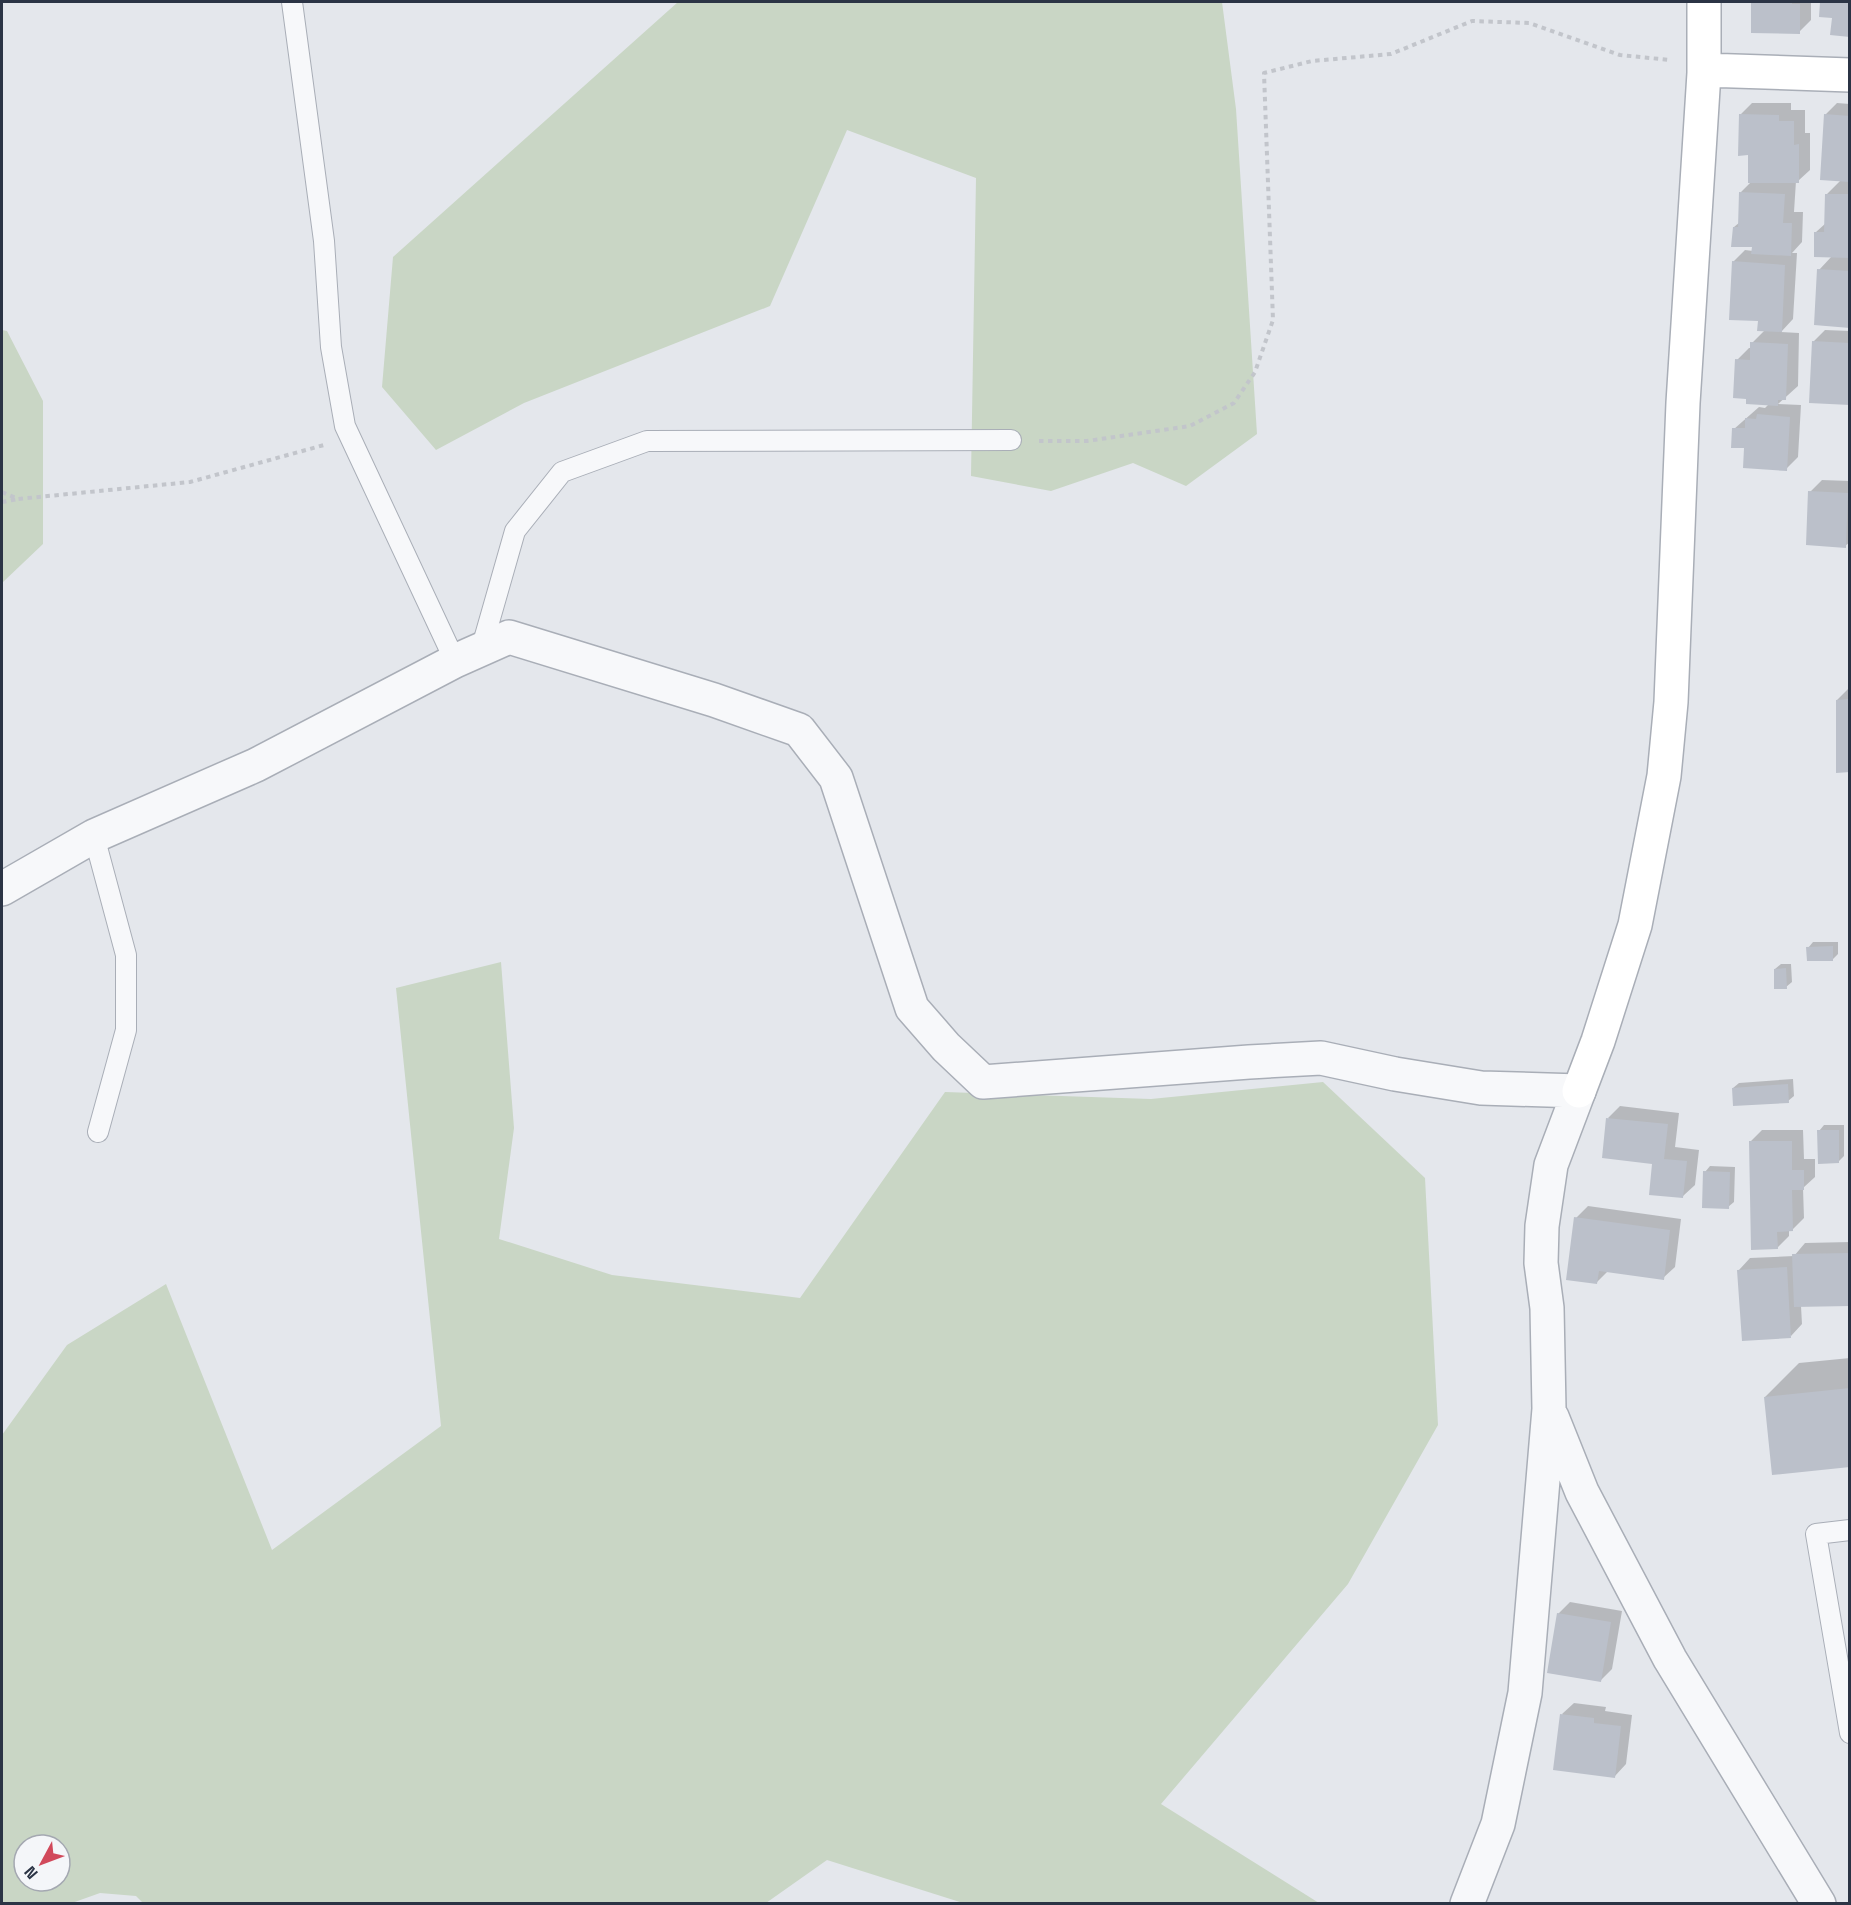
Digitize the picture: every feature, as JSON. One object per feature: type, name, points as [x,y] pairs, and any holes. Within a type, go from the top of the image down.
[{"type":"street","points":[[1467,1904],[1498,1824],[1525,1693],[1549,1409],[1547,1308],[1541,1263],[1542,1226],[1551,1165],[1579,1091],[1635,925],[1664,776],[1671,702],[1683,402],[1704,67],[1704,2]]},
{"type":"street","points":[[1704,67],[1850,75]]},
{"type":"street","points":[[2,889],[94,836],[256,765],[468,655],[509,637],[714,700],[799,730],[836,778],[912,1008],[946,1047],[983,1082],[1322,1058],[1395,1074],[1481,1088],[1579,1091]]},
{"type":"street","points":[[1549,1409],[1582,1492],[1671,1659],[1819,1904]]},
{"type":"lane","points":[[292,2],[324,240],[331,347],[345,426],[468,655]]},
{"type":"lane","points":[[468,655],[515,531],[562,472],[647,441],[1011,440]]},
{"type":"lane","points":[[94,836],[126,955],[126,1030],[98,1132]]},
{"type":"lane","points":[[1850,1530],[1816,1534],[1850,1733]]},
{"type":"path","points":[[1011,440],[1087,441],[1191,426],[1234,403],[1256,372],[1272,320],[1264,73],[1312,61],[1391,54],[1472,21],[1529,22],[1620,55],[1704,67]]},
{"type":"path","points":[[2,502],[190,482],[351,438]]},
{"type":"path","points":[[2,492],[18,499]]},
{"type":"green space","points":[[678,2],[1222,2],[1236,109],[1257,434],[1186,486],[1133,463],[1051,491],[971,476],[976,178],[847,130],[770,306],[524,403],[436,450],[382,387],[393,257]]},
{"type":"green space","points":[[2,330],[7,331],[43,401],[43,544],[2,583]]},
{"type":"green space","points":[[501,962],[514,1128],[499,1239],[612,1275],[800,1298],[945,1092],[1151,1099],[1323,1082],[1425,1178],[1438,1425],[1348,1584],[1161,1804],[1319,1903],[963,1903],[827,1860],[766,1903],[144,1904],[136,1896],[100,1893],[72,1903],[2,1904],[2,1435],[67,1345],[166,1284],[272,1550],[441,1426],[396,988]]},
{"type":"building","points":[[1751,2],[1800,4],[1800,34],[1751,33]]},
{"type":"building","points":[[1820,2],[1850,2],[1850,37],[1830,35],[1832,18],[1819,17]]},
{"type":"building","points":[[1739,114],[1779,115],[1779,121],[1794,121],[1794,145],[1799,144],[1799,183],[1748,183],[1748,155],[1738,156]]},
{"type":"building","points":[[1824,114],[1850,116],[1850,182],[1820,180]]},
{"type":"building","points":[[1739,192],[1785,194],[1783,223],[1792,223],[1791,256],[1751,254],[1752,247],[1731,247],[1733,227],[1738,227]]},
{"type":"building","points":[[1825,194],[1850,194],[1850,258],[1814,257],[1814,232],[1824,232]]},
{"type":"building","points":[[1732,261],[1785,265],[1782,332],[1757,331],[1758,321],[1729,320]]},
{"type":"building","points":[[1817,269],[1850,271],[1850,328],[1814,325]]},
{"type":"building","points":[[1812,341],[1850,343],[1850,405],[1809,403]]},
{"type":"building","points":[[1750,342],[1788,344],[1786,400],[1778,400],[1778,406],[1746,404],[1746,399],[1733,398],[1735,359],[1750,360]]},
{"type":"building","points":[[1757,414],[1790,417],[1787,471],[1743,468],[1744,448],[1731,448],[1732,428],[1745,428],[1745,418],[1756,419]]},
{"type":"building","points":[[1808,491],[1848,493],[1846,548],[1806,545]]},
{"type":"building","points":[[1850,699],[1850,772],[1836,773],[1836,700]]},
{"type":"building","points":[[1833,946],[1833,961],[1807,961],[1806,947]]},
{"type":"building","points":[[1786,968],[1787,989],[1774,989],[1774,969]]},
{"type":"building","points":[[1788,1084],[1789,1103],[1733,1106],[1732,1088]]},
{"type":"building","points":[[1606,1118],[1668,1124],[1664,1159],[1687,1161],[1683,1198],[1649,1195],[1652,1164],[1602,1158]]},
{"type":"building","points":[[1817,1130],[1839,1130],[1839,1163],[1818,1164]]},
{"type":"building","points":[[1749,1141],[1792,1141],[1792,1170],[1804,1170],[1804,1190],[1792,1190],[1793,1231],[1777,1232],[1778,1249],[1751,1250]]},
{"type":"building","points":[[1703,1171],[1730,1172],[1729,1209],[1702,1208]]},
{"type":"building","points":[[1574,1217],[1670,1230],[1664,1280],[1599,1271],[1597,1284],[1566,1280]]},
{"type":"building","points":[[1850,1253],[1850,1306],[1794,1307],[1792,1254]]},
{"type":"building","points":[[1787,1267],[1791,1338],[1742,1341],[1737,1270]]},
{"type":"building","points":[[1850,1388],[1850,1467],[1772,1475],[1764,1397]]},
{"type":"building","points":[[1557,1613],[1611,1622],[1601,1682],[1547,1673]]},
{"type":"building","points":[[1560,1714],[1594,1718],[1594,1723],[1621,1726],[1615,1778],[1553,1770]]}]
